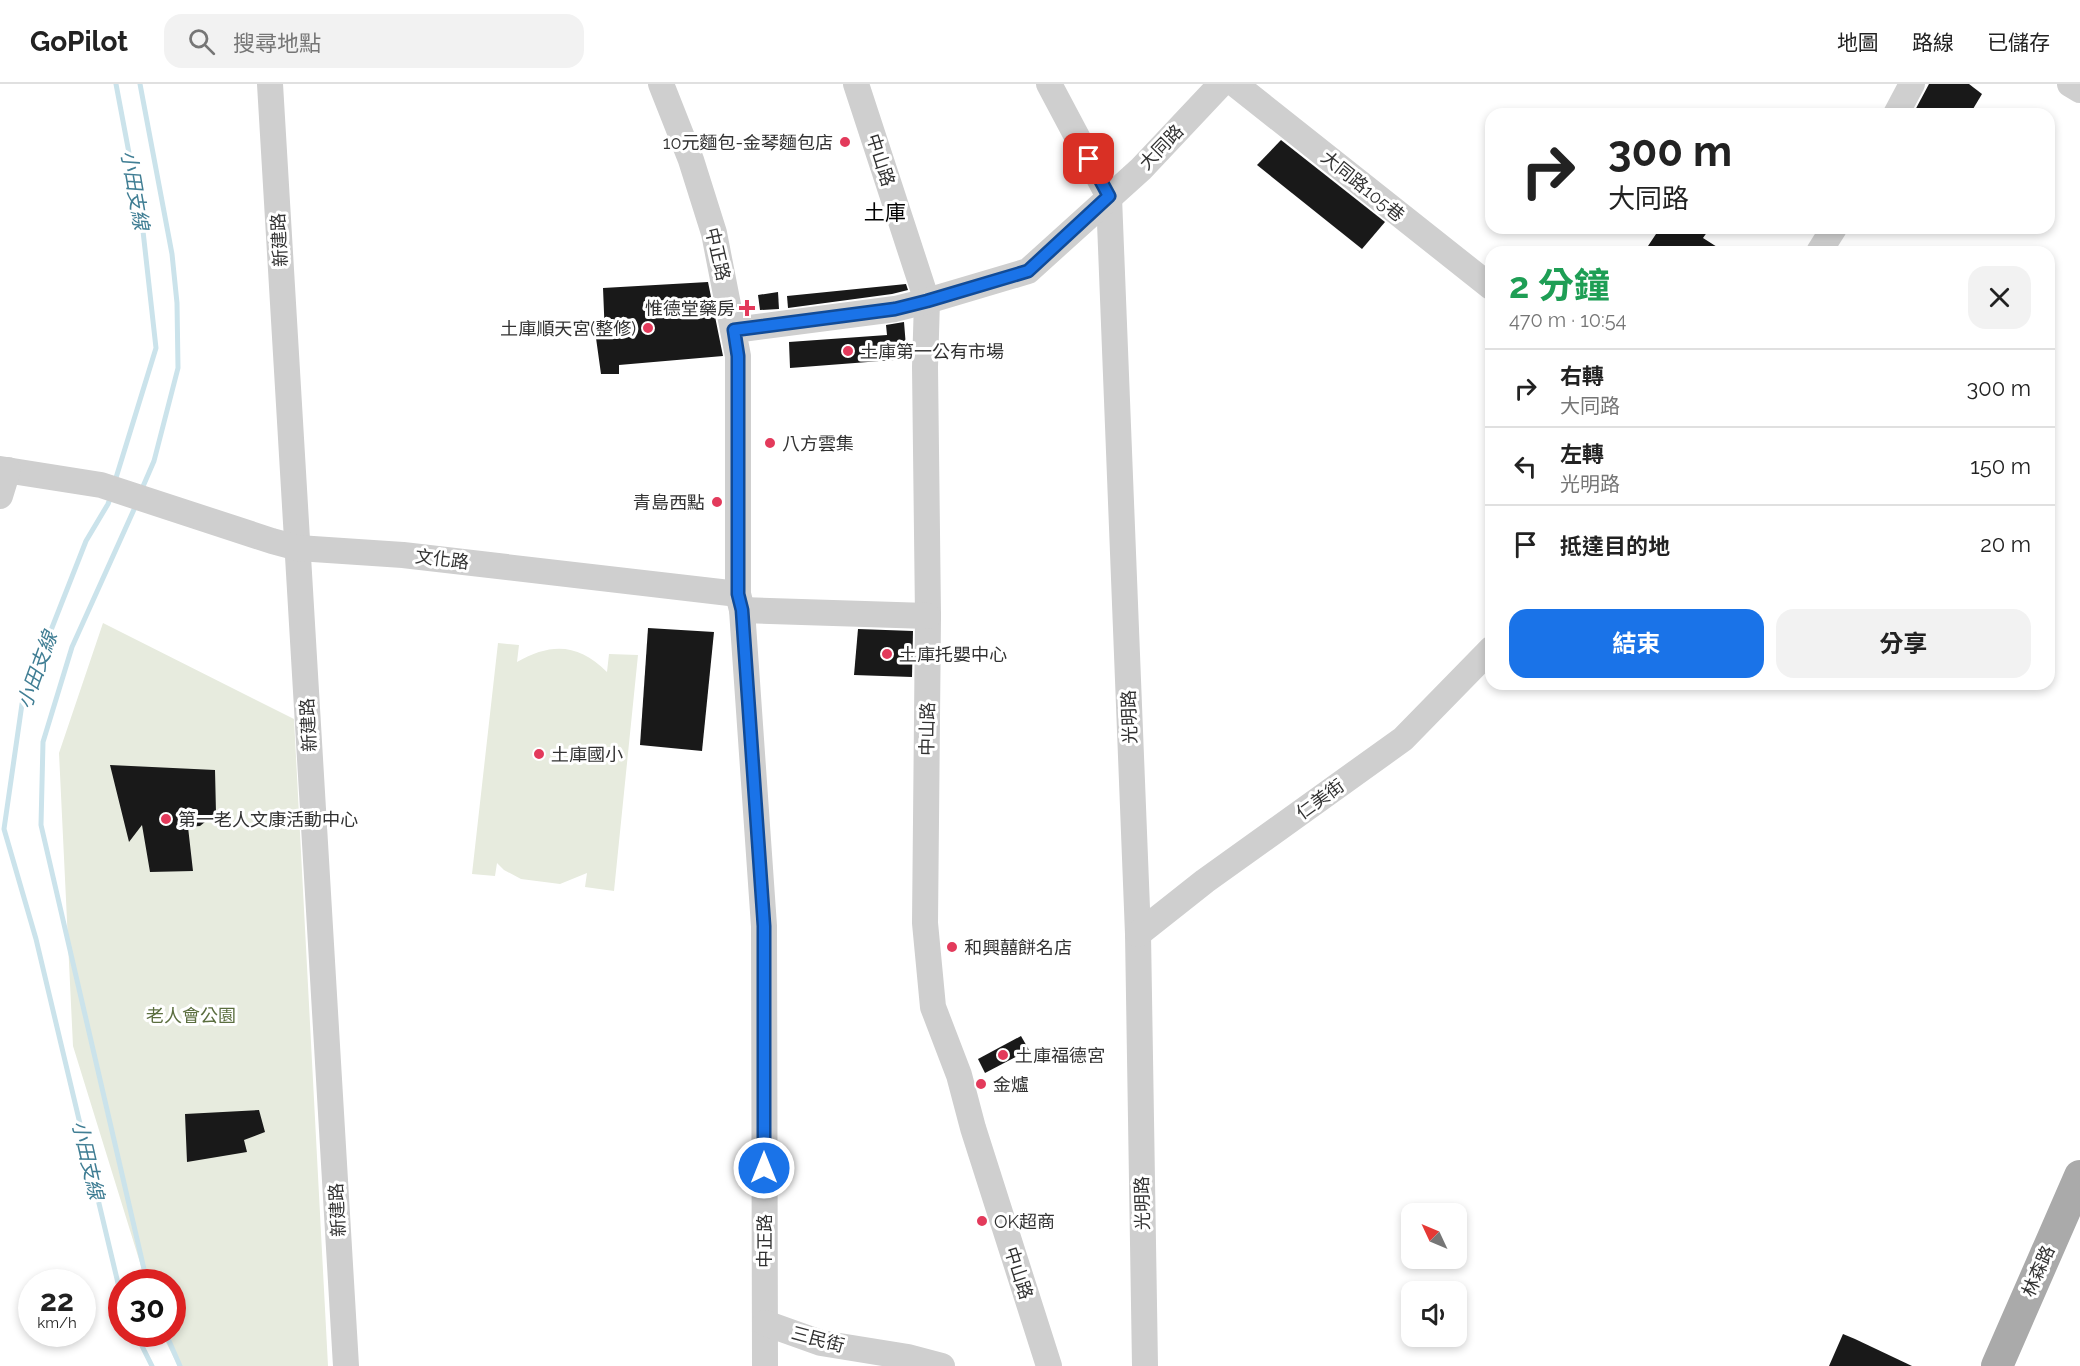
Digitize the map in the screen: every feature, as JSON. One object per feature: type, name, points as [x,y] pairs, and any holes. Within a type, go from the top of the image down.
[{"type":"main road","name":"林森路","points":[[1997,1366],[2080,1176]]},
{"type":"street","name":"新建路","points":[[270,84],[346,1366]]},
{"type":"street","name":"中正路","points":[[661,84],[691,160],[714,233],[738,356],[740,602],[764,926],[765,1366]]},
{"type":"street","name":"中山路","points":[[856,84],[927,301],[925,367],[928,616],[925,923],[933,1007],[959,1075],[972,1128],[1049,1366]]},
{"type":"street","name":"光明路","points":[[1048,84],[1109,196],[1138,934],[1145,1366]]},
{"type":"street","name":"大同路","points":[[734,330],[895,309],[1028,271],[1141,169],[1221,84]]},
{"type":"street","name":"大同路105巷","points":[[1235,84],[1485,282]]},
{"type":"street","points":[[1899,108],[1912,84]]},
{"type":"street","points":[[2070,84],[2080,90]]},
{"type":"street","name":"文化路","points":[[4,469],[101,485],[272,542],[298,548],[403,555],[740,602],[928,616]]},
{"type":"street","points":[[0,496],[4,469]]},
{"type":"street","name":"仁美街","points":[[1138,934],[1215,875],[1403,739],[1485,655]]},
{"type":"street","name":"三民街","points":[[765,1323],[821,1343],[908,1357],[942,1366]]},
{"type":"green space","name":"老人會公園","points":[[103,623],[294,719],[328,1366],[178,1366],[168,1347],[186,1347],[186,1269],[142,1269],[73,1046],[59,753]]},
{"type":"green space","points":[[498,643],[519,645],[517,662],[542,651],[565,649],[586,656],[607,672],[609,654],[638,655],[614,891],[585,887],[587,873],[560,884],[521,879],[504,870],[497,863],[495,876],[472,874]]},
{"type":"building","points":[[1929,84],[1969,84],[1982,94],[1974,108],[1916,108]]},
{"type":"building","points":[[1281,140],[1385,222],[1362,249],[1257,165]]},
{"type":"building","points":[[1656,234],[1706,234],[1703,238],[1716,246],[1648,246]]},
{"type":"building","name":"土庫順天宮(整修)","points":[[708,282],[723,356],[619,365],[619,374],[601,374],[596,338],[605,337],[603,288]]},
{"type":"building","points":[[906,284],[908,290],[892,294],[788,308],[787,296]]},
{"type":"building","points":[[778,292],[779,309],[760,310],[758,295]]},
{"type":"building","name":"土庫第一公有市場","points":[[904,322],[907,359],[790,368],[789,342],[887,335],[886,325]]},
{"type":"building","points":[[648,628],[714,632],[702,751],[640,745]]},
{"type":"building","name":"土庫托嬰中心","points":[[858,629],[913,631],[912,677],[854,675]]},
{"type":"building","name":"第一老人文康活動中心","points":[[110,765],[215,770],[216,813],[200,826],[188,827],[193,871],[150,872],[142,825],[129,842]]},
{"type":"building","name":"土庫福德宮","points":[[1021,1036],[1029,1050],[985,1073],[978,1059]]},
{"type":"building","points":[[259,1110],[265,1132],[244,1140],[247,1152],[187,1162],[185,1114]]},
{"type":"building","points":[[1843,1334],[1855,1339],[1912,1366],[1829,1366]]},
{"type":"waterway","name":"小田支線","points":[[115,481],[156,348],[142,222],[116,84]]},
{"type":"waterway","points":[[140,84],[172,254],[177,303],[178,368],[154,461],[141,491]]},
{"type":"waterway","name":"小田支線","points":[[111,496],[86,541],[22,704],[4,829],[36,939],[115,1269]]},
{"type":"waterway","points":[[136,505],[72,647],[43,742],[41,825],[144,1269]]},
{"type":"waterway","name":"小田支線","points":[[142,1347],[152,1366]]},
{"type":"waterway","points":[[172,1347],[180,1366]]},
{"type":"place","name":"10元麵包-金琴麵包店","points":[[845,142]]},
{"type":"place","name":"惟德堂藥房","points":[[747,308]]},
{"type":"place","name":"土庫順天宮(整修)","points":[[648,328]]},
{"type":"place","name":"土庫第一公有市場","points":[[848,351]]},
{"type":"place","name":"八方雲集","points":[[770,443]]},
{"type":"place","name":"青島西點","points":[[717,502]]},
{"type":"place","name":"土庫托嬰中心","points":[[887,654]]},
{"type":"place","name":"土庫國小","points":[[539,754]]},
{"type":"place","name":"第一老人文康活動中心","points":[[166,819]]},
{"type":"place","name":"和興囍餅名店","points":[[952,947]]},
{"type":"place","name":"土庫福德宮","points":[[1003,1055]]},
{"type":"place","name":"金爐","points":[[981,1084]]},
{"type":"place","name":"OK超商","points":[[982,1221]]},
{"type":"district","name":"土庫","points":[[885,212]]},
{"type":"route","points":[[764,1168],[764,926],[742,610],[738,594],[738,356],[734,330],[895,309],[1028,271],[1109,196],[1089,159]]}]
